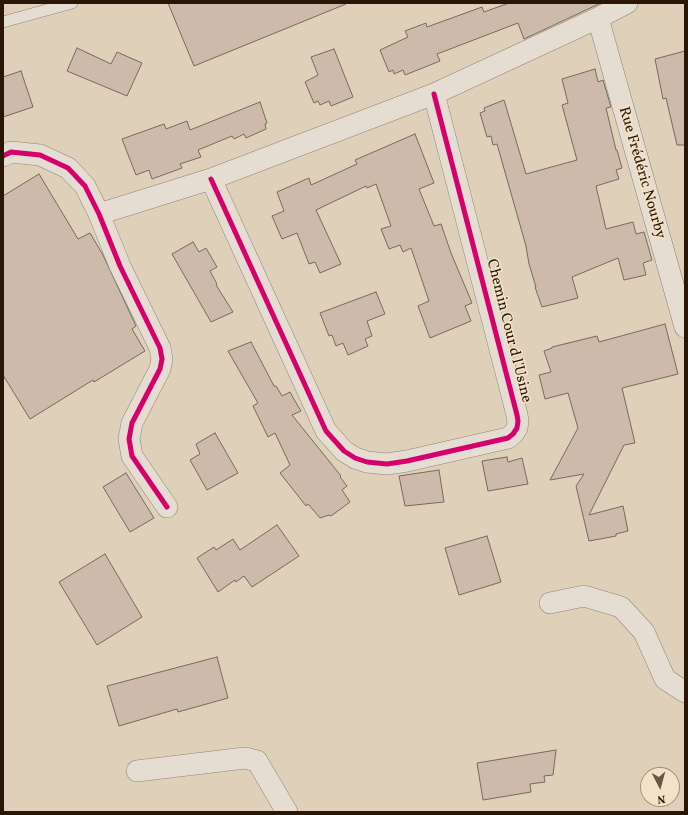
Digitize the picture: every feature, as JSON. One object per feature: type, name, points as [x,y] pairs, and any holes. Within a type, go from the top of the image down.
[{"type":"street","points":[[99,214],[211,179],[434,94],[627,3]]},
{"type":"street","name":"Rue Frédéric Nourby","points":[[598,18],[685,327]]},
{"type":"street","name":"Chemin Cour d l'Usine","points":[[211,179],[326,431],[344,451],[355,458],[367,462],[388,464],[508,438],[517,428],[517,415],[434,94]]},
{"type":"street","points":[[3,156],[11,152],[40,155],[68,168],[85,186],[99,214],[120,266],[160,348],[162,359],[160,369],[132,423],[129,439],[132,456],[167,507]]},
{"type":"street","points":[[550,603],[584,596],[622,607],[644,632],[665,678],[685,692]]},
{"type":"street","points":[[137,771],[245,758],[258,761],[287,812]]},
{"type":"lane","points":[[3,22],[72,3]]},
{"type":"building","points":[[168,3],[345,3],[346,4],[194,66]]},
{"type":"building","points":[[509,3],[601,3],[524,39],[518,23],[437,54],[440,61],[405,75],[403,70],[394,74],[393,70],[389,72],[380,50],[408,37],[405,31],[426,23],[427,27],[482,7],[484,12]]},
{"type":"building","points":[[77,48],[111,64],[117,52],[142,63],[127,96],[67,71]]},
{"type":"building","points":[[334,49],[353,97],[331,106],[329,101],[320,105],[318,101],[314,103],[305,82],[318,75],[311,57]]},
{"type":"building","points":[[685,51],[685,145],[677,145],[666,98],[663,99],[655,59]]},
{"type":"building","points":[[595,69],[598,82],[603,80],[611,107],[606,108],[622,168],[616,170],[619,179],[596,186],[606,229],[633,222],[636,234],[644,232],[652,260],[643,263],[646,275],[624,280],[618,258],[572,277],[578,298],[542,307],[535,287],[526,246],[497,144],[493,145],[491,136],[487,137],[480,113],[485,111],[484,108],[504,100],[526,174],[577,160],[562,105],[568,103],[562,79]]},
{"type":"building","points":[[21,71],[33,107],[3,117],[3,77]]},
{"type":"building","points":[[260,102],[267,123],[265,124],[266,129],[246,138],[244,134],[234,139],[232,136],[198,150],[201,157],[180,164],[182,168],[152,179],[149,170],[136,175],[122,139],[164,124],[166,129],[187,121],[190,130]]},
{"type":"building","points":[[415,134],[434,183],[419,189],[434,226],[441,224],[451,253],[472,303],[465,306],[471,321],[430,338],[418,306],[429,301],[411,248],[403,252],[400,245],[389,249],[381,229],[391,226],[376,184],[367,188],[366,186],[316,210],[341,264],[320,273],[315,262],[309,264],[297,233],[282,239],[272,216],[284,211],[277,192],[309,178],[311,185],[357,164],[355,160]]},
{"type":"building","points":[[39,174],[78,239],[90,233],[103,255],[136,326],[132,329],[145,351],[94,382],[93,380],[30,419],[3,375],[3,196]]},
{"type":"building","points":[[193,242],[199,252],[206,248],[217,267],[210,271],[217,284],[216,285],[233,312],[211,322],[172,254]]},
{"type":"building","points":[[376,292],[385,314],[367,321],[372,336],[365,339],[368,346],[348,355],[343,343],[336,346],[332,335],[329,336],[320,313]]},
{"type":"building","points":[[665,324],[678,374],[622,388],[635,443],[624,445],[589,515],[623,506],[628,531],[616,534],[616,536],[589,541],[576,486],[584,474],[550,480],[578,428],[568,393],[545,399],[539,375],[551,372],[544,351],[552,347],[597,336],[599,342]]},
{"type":"building","points":[[251,342],[274,386],[276,386],[282,396],[290,392],[301,411],[292,415],[341,476],[340,477],[347,486],[342,490],[350,502],[331,516],[329,515],[320,518],[308,504],[306,506],[280,473],[290,465],[275,433],[268,437],[253,406],[258,403],[228,351]]},
{"type":"building","points":[[215,433],[238,473],[207,490],[190,460],[200,454],[196,444]]},
{"type":"building","points":[[507,457],[508,462],[522,458],[528,484],[488,491],[482,461]]},
{"type":"building","points":[[439,470],[444,502],[405,506],[399,476]]},
{"type":"building","points":[[126,473],[154,518],[130,532],[103,487]]},
{"type":"building","points":[[277,525],[299,556],[252,587],[244,576],[236,582],[235,580],[218,592],[197,558],[214,547],[216,550],[233,539],[240,550]]},
{"type":"building","points":[[487,536],[501,582],[459,595],[445,548]]},
{"type":"building","points":[[105,554],[142,617],[97,645],[59,582]]},
{"type":"building","points":[[217,657],[228,698],[178,712],[177,709],[119,726],[107,686]]},
{"type":"building","points":[[556,750],[553,775],[544,776],[545,782],[530,784],[531,792],[483,800],[477,763]]},
{"type":"cycle path","points":[[211,179],[326,431],[344,451],[355,458],[367,462],[387,464],[407,461],[508,438],[517,428],[517,415],[434,94]]},
{"type":"cycle path","points":[[3,156],[11,152],[40,155],[68,168],[85,186],[99,214],[120,266],[160,348],[162,359],[160,369],[132,423],[129,439],[132,456],[167,507]]}]
